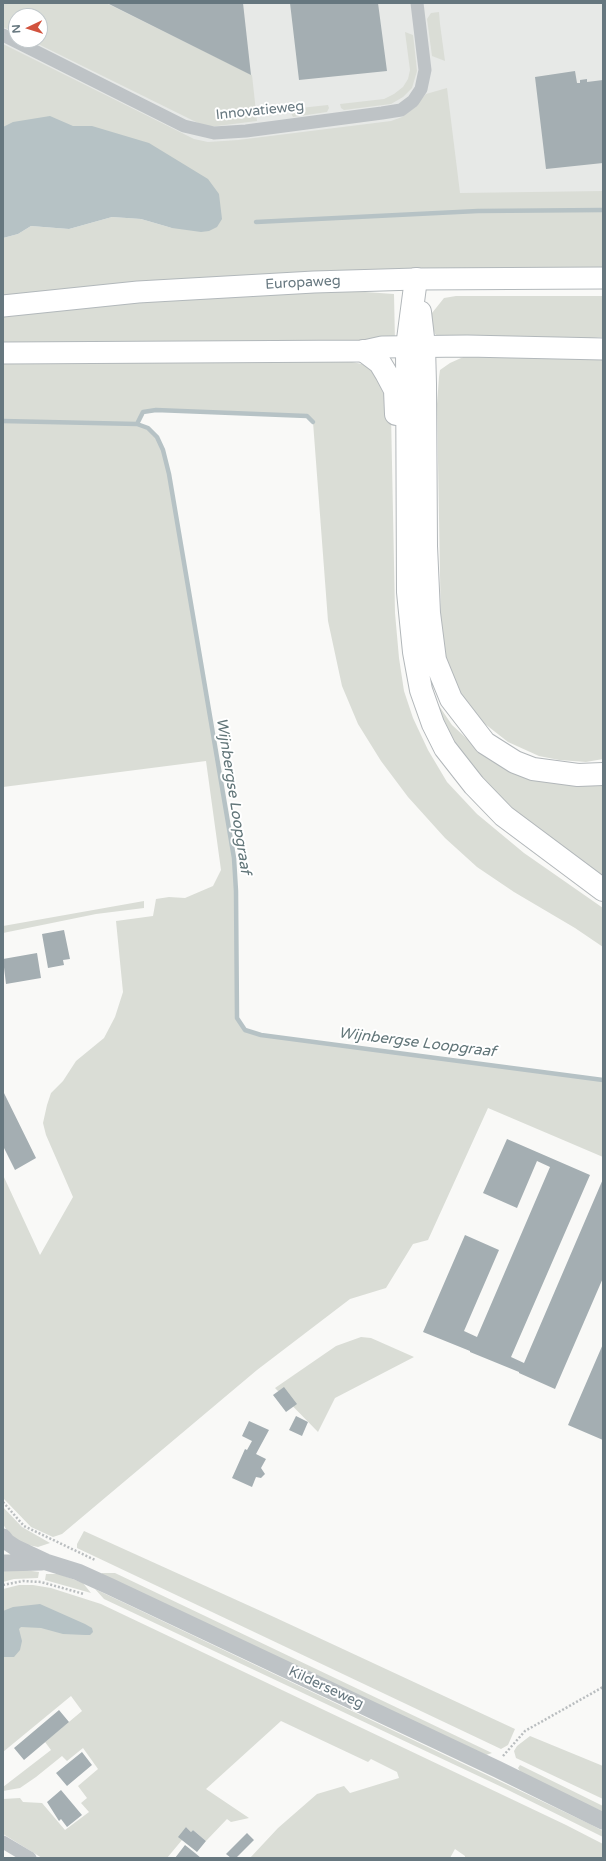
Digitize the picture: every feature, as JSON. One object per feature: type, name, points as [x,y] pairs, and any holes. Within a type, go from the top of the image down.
[{"type":"highway","points":[[416,279],[416,347],[429,613],[435,660],[451,699],[485,743],[515,762],[533,769],[578,775],[603,774]]},
{"type":"highway","points":[[416,347],[408,468],[409,600],[414,652],[421,690],[433,724],[445,748],[474,785],[504,816],[603,890]]},
{"type":"highway","points":[[364,351],[380,364],[395,390],[398,438],[408,468]]},
{"type":"main road","name":"Europaweg","points":[[3,306],[146,292],[314,282],[416,279],[603,278]]},
{"type":"main road","points":[[3,353],[364,351],[382,347],[603,349]]},
{"type":"street","name":"Innovatieweg","points":[[3,35],[184,126],[214,133],[401,110],[412,102],[421,89],[425,70],[416,3]]},
{"type":"street","name":"Kilderseweg","points":[[3,1537],[7,1542],[16,1548],[46,1562],[78,1572],[109,1586],[497,1769],[603,1821]]},
{"type":"street","name":"Kilderseweg","points":[[3,1563],[46,1562]]},
{"type":"street","points":[[3,1842],[30,1858]]},
{"type":"path","points":[[3,1585],[23,1581],[41,1582],[90,1596]]},
{"type":"path","points":[[497,1769],[504,1755],[525,1731],[603,1687]]},
{"type":"shaded area","points":[[3,3],[603,3],[603,210],[266,227],[3,63]]},
{"type":"shaded area","points":[[3,3],[106,3],[252,75],[257,121],[209,127],[200,124],[46,48],[48,48],[48,8],[8,8],[8,29],[3,27]]},
{"type":"shaded area","points":[[439,12],[445,61],[432,56],[427,19],[431,13]]},
{"type":"shaded area","points":[[405,32],[413,35],[414,43],[417,71],[412,88],[403,97],[391,104],[344,110],[341,108],[340,104],[384,99],[403,87],[408,79],[410,70]]},
{"type":"shaded area","points":[[3,44],[8,48],[11,48],[194,139],[208,142],[238,140],[391,121],[402,117],[414,108],[426,94],[447,88],[460,193],[603,191],[603,269],[3,296],[3,238],[18,234],[31,226],[69,229],[112,217],[141,219],[172,228],[3,135]]},
{"type":"shaded area","points":[[328,105],[329,108],[327,112],[293,117],[290,111],[291,109]]},
{"type":"shaded area","points":[[50,116],[73,126],[92,126],[149,143],[208,179],[219,194],[222,219],[217,227],[209,231],[201,232],[172,228],[141,219],[112,217],[69,229],[31,226],[18,234],[3,238],[3,127],[13,122]]},
{"type":"shaded area","points":[[351,291],[394,294],[395,342],[3,346],[3,313],[212,296]]},
{"type":"shaded area","points":[[456,296],[603,296],[603,337],[549,341],[443,340],[435,334],[432,325],[432,313],[444,298]]},
{"type":"shaded area","points":[[470,354],[603,358],[603,759],[586,762],[559,760],[539,756],[508,742],[480,720],[463,701],[448,668],[441,631],[437,404],[440,370],[450,363]]},
{"type":"shaded area","points":[[342,360],[362,364],[370,368],[384,383],[391,414],[395,613],[404,691],[413,718],[428,750],[447,782],[477,814],[524,853],[603,908],[603,947],[575,928],[514,892],[477,867],[445,838],[408,797],[381,761],[358,724],[342,686],[328,621],[313,422],[307,416],[156,410],[143,412],[137,424],[148,428],[157,437],[163,450],[169,474],[234,858],[236,891],[237,1018],[245,1030],[261,1035],[603,1080],[603,1157],[488,1108],[428,1240],[413,1244],[386,1288],[350,1299],[257,1370],[62,1534],[53,1537],[31,1527],[3,1498],[3,1175],[40,1255],[73,1197],[46,1135],[43,1123],[47,1105],[51,1093],[63,1081],[76,1061],[104,1038],[115,1017],[123,992],[116,921],[153,916],[156,899],[169,897],[185,898],[213,886],[221,870],[206,761],[3,787],[3,363]]},
{"type":"shaded area","points":[[429,691],[452,725],[477,748],[603,782],[603,884],[530,830],[453,748]]},
{"type":"shaded area","points":[[144,901],[144,908],[96,914],[3,933],[3,926]]},
{"type":"shaded area","points":[[361,1337],[371,1338],[414,1357],[335,1398],[318,1432],[275,1388],[336,1346]]},
{"type":"shaded area","points":[[3,1507],[22,1527],[50,1543],[38,1547],[18,1543],[9,1534],[3,1524]]},
{"type":"shaded area","points":[[84,1531],[515,1729],[508,1745],[501,1749],[77,1548],[77,1544]]},
{"type":"shaded area","points":[[3,1567],[39,1572],[38,1578],[14,1579],[3,1582]]},
{"type":"shaded area","points":[[102,1573],[115,1573],[492,1753],[486,1755],[101,1575]]},
{"type":"shaded area","points":[[46,1574],[59,1574],[83,1583],[91,1593],[45,1580]]},
{"type":"shaded area","points":[[19,1585],[33,1585],[51,1588],[101,1604],[566,1825],[603,1844],[603,1858],[465,1858],[465,1856],[455,1849],[450,1858],[250,1858],[278,1828],[317,1794],[344,1786],[350,1793],[399,1778],[397,1772],[371,1759],[368,1762],[281,1721],[206,1789],[249,1818],[231,1822],[227,1819],[206,1841],[193,1830],[191,1832],[186,1827],[182,1840],[167,1858],[42,1858],[3,1834],[3,1799],[20,1798],[23,1802],[42,1803],[65,1830],[89,1812],[81,1803],[87,1798],[78,1786],[98,1769],[83,1748],[67,1761],[62,1756],[20,1788],[3,1791],[3,1787],[51,1750],[45,1742],[82,1711],[71,1696],[3,1752],[3,1589]]},
{"type":"shaded area","points":[[95,1589],[590,1824],[603,1831],[603,1837],[506,1789],[104,1599]]},
{"type":"shaded area","points":[[40,1604],[85,1624],[92,1628],[93,1632],[90,1635],[63,1634],[41,1628],[21,1627],[19,1629],[22,1641],[20,1650],[14,1657],[3,1657],[3,1611],[13,1607]]},
{"type":"shaded area","points":[[530,1736],[603,1766],[603,1799],[516,1758],[514,1751],[517,1746]]},
{"type":"shaded area","points":[[520,1765],[603,1806],[603,1812],[521,1773],[518,1768]]},
{"type":"building","points":[[107,3],[243,3],[251,75]]},
{"type":"building","points":[[290,3],[378,3],[387,71],[299,80]]},
{"type":"building","points":[[575,71],[577,83],[580,83],[580,80],[587,79],[587,82],[603,80],[603,163],[546,169],[535,77]]},
{"type":"building","points":[[64,930],[70,959],[63,960],[64,965],[48,968],[42,934]]},
{"type":"building","points":[[37,953],[41,978],[6,984],[3,959]]},
{"type":"building","points":[[3,1091],[36,1158],[15,1170],[3,1146]]},
{"type":"building","points":[[507,1139],[590,1175],[511,1357],[524,1363],[603,1179],[603,1278],[555,1389],[519,1372],[423,1332],[465,1235],[499,1250],[464,1331],[477,1337],[550,1167],[537,1161],[517,1208],[483,1193]]},
{"type":"building","points":[[603,1344],[603,1440],[568,1425]]},
{"type":"building","points":[[284,1387],[297,1404],[286,1412],[273,1395]]},
{"type":"building","points":[[296,1416],[308,1422],[302,1436],[289,1430]]},
{"type":"building","points":[[249,1421],[269,1430],[256,1454],[266,1459],[261,1468],[265,1474],[261,1478],[256,1477],[252,1487],[232,1478],[245,1449],[247,1450],[252,1441],[242,1436]]},
{"type":"building","points":[[59,1710],[69,1722],[24,1760],[14,1748]]},
{"type":"building","points":[[82,1752],[92,1765],[67,1786],[56,1773]]},
{"type":"building","points":[[61,1790],[82,1815],[67,1827],[61,1819],[59,1821],[47,1802]]},
{"type":"building","points":[[186,1827],[191,1832],[193,1830],[206,1841],[197,1852],[178,1837]]},
{"type":"building","points":[[247,1833],[254,1840],[236,1858],[231,1858],[226,1854]]},
{"type":"building","points":[[185,1845],[195,1853],[201,1858],[175,1858]]},
{"type":"waterway","points":[[256,222],[478,211],[603,210]]},
{"type":"waterway","points":[[137,424],[143,412],[156,410],[307,416],[313,422]]},
{"type":"waterway","name":"Wijnbergse Loopgraaf","points":[[3,421],[137,424],[148,428],[157,437],[163,450],[169,474],[234,858],[236,891],[237,1018],[245,1030],[261,1035],[603,1080]]}]
